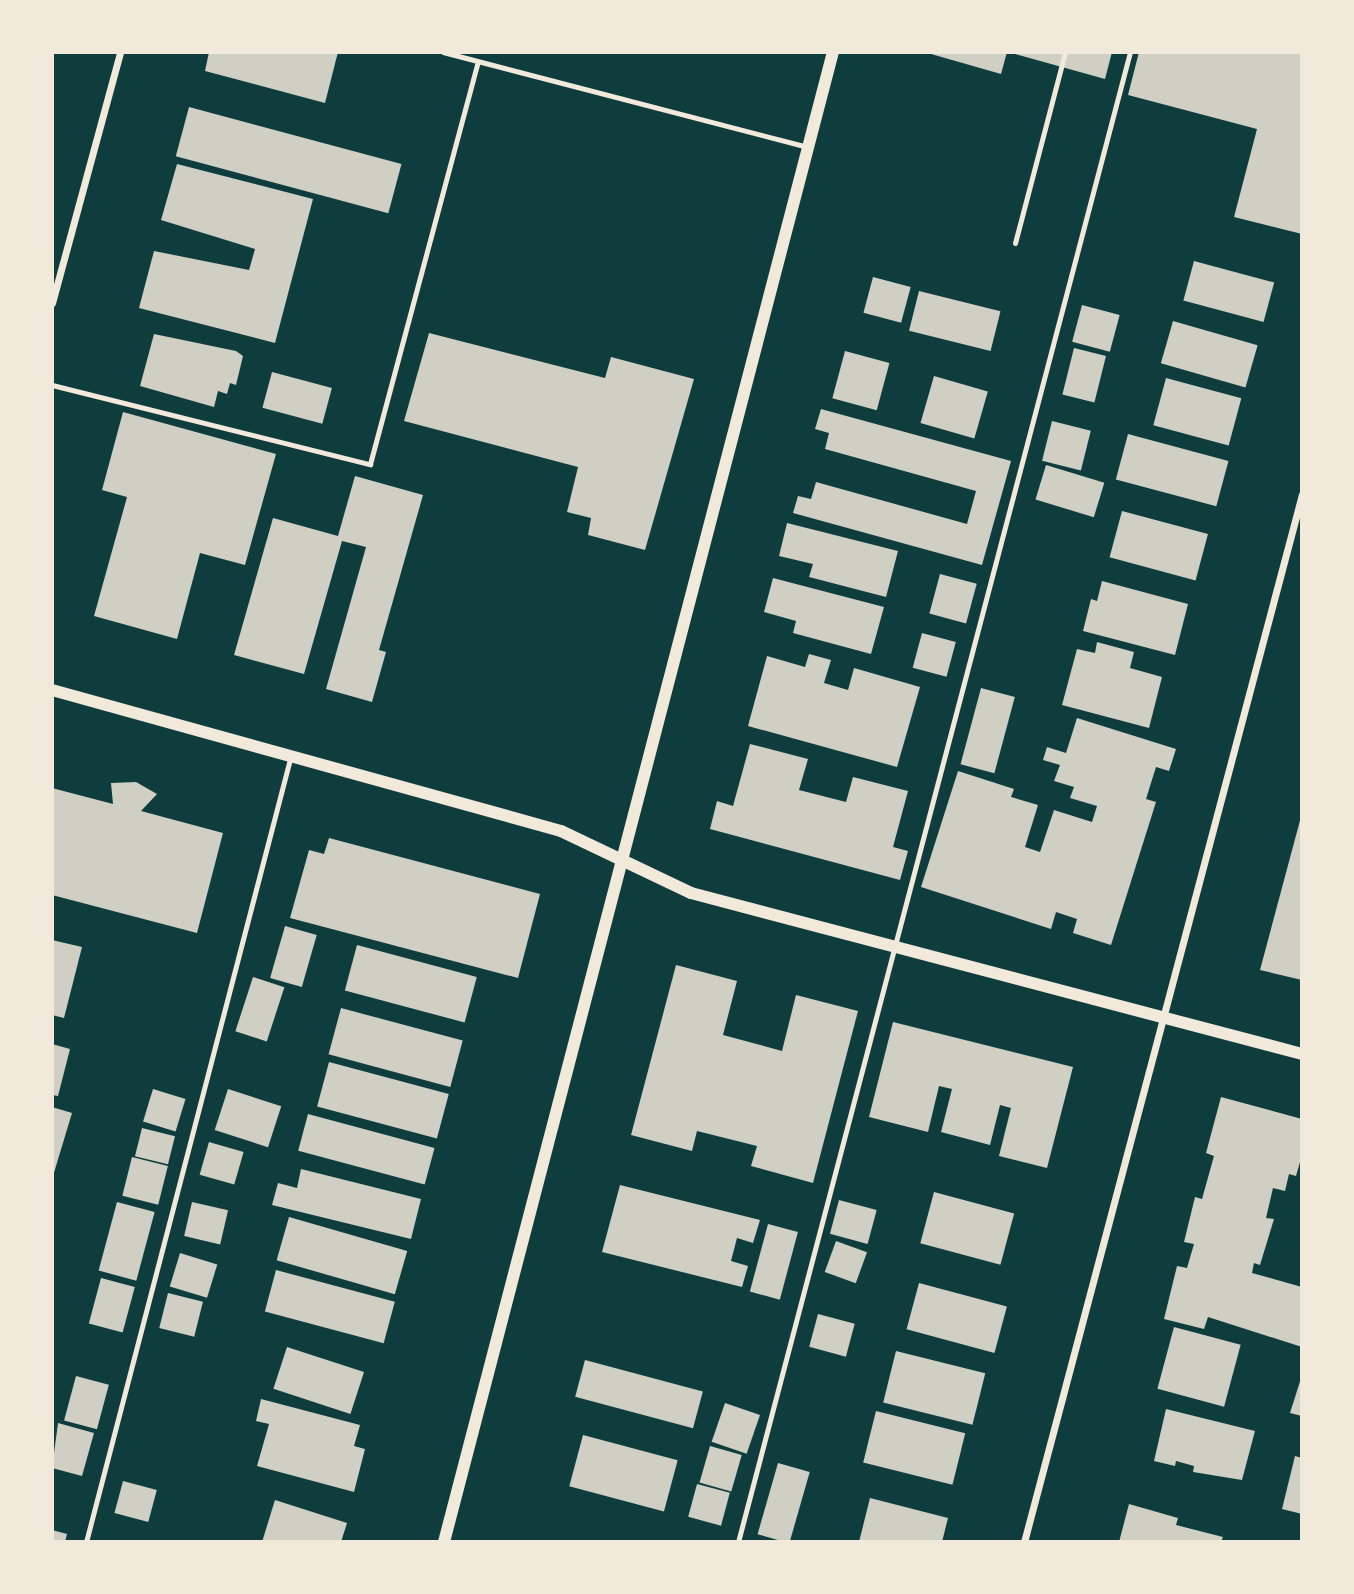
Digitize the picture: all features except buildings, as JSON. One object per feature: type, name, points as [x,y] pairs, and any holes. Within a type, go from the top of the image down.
[{"type":"street","points":[[52,303],[120,52]]},
{"type":"street","points":[[444,1542],[833,52]]},
{"type":"street","points":[[1024,1542],[1301,494]]},
{"type":"street","points":[[52,690],[291,754],[561,831],[691,893],[1301,1054]]},
{"type":"lane","points":[[443,52],[808,147]]},
{"type":"lane","points":[[1015,243],[1065,52]]},
{"type":"lane","points":[[738,1542],[1130,52]]},
{"type":"lane","points":[[52,385],[370,464],[478,62]]},
{"type":"lane","points":[[86,1542],[291,754]]}]
